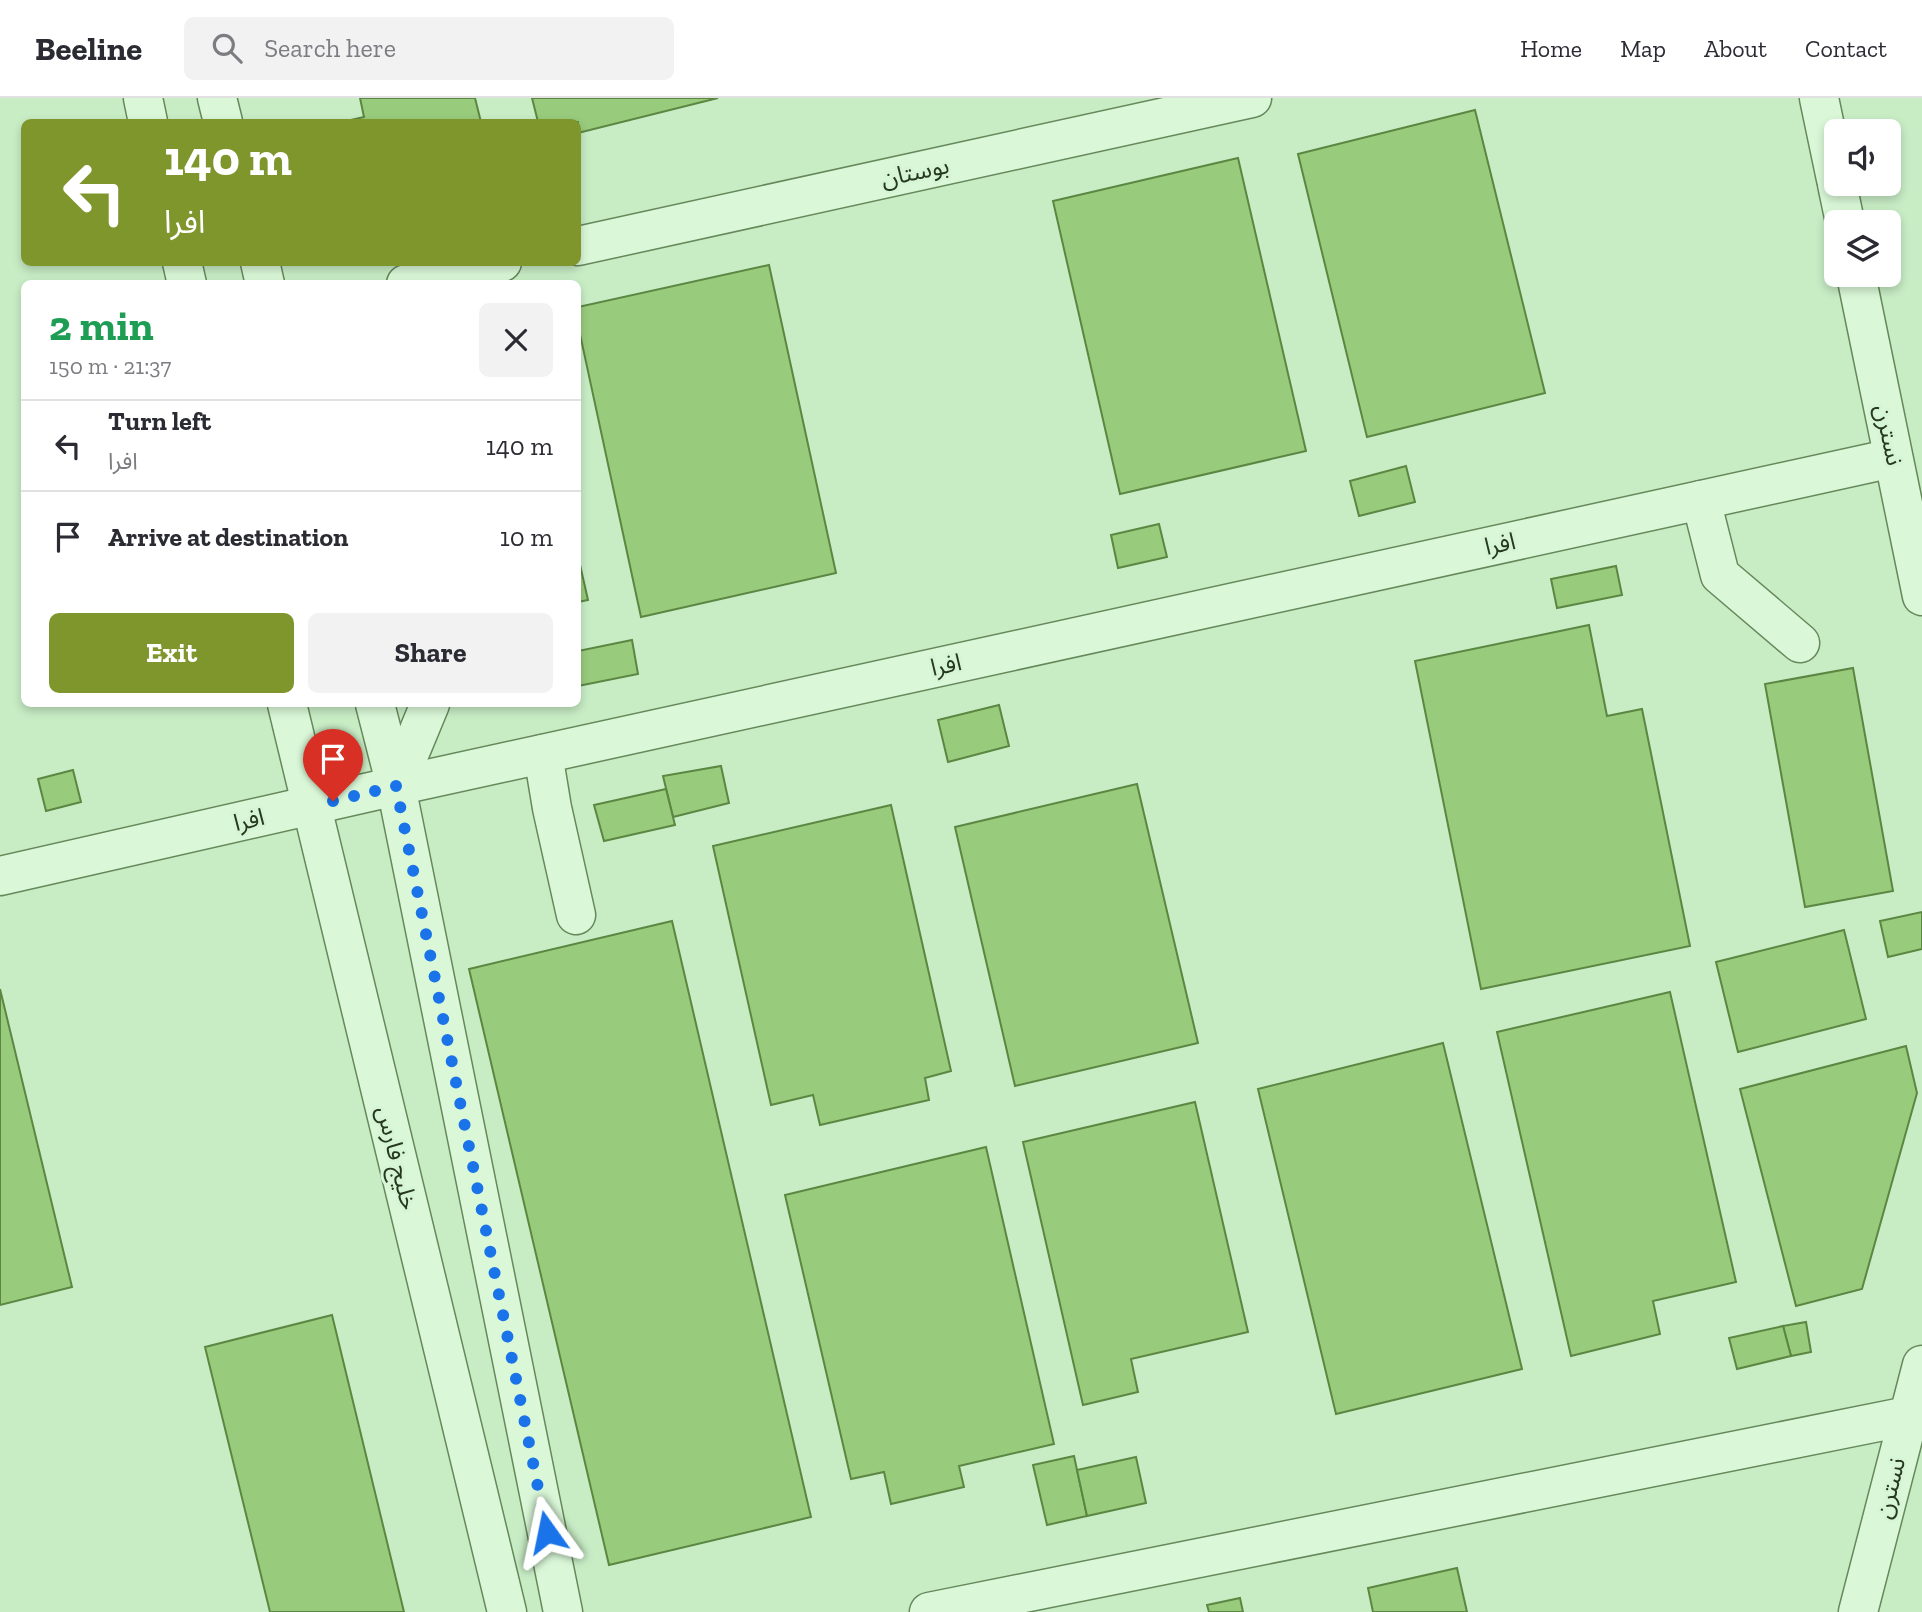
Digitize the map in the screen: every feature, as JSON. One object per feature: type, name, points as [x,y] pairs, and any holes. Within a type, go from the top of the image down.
[{"type":"lane","points":[[143,98],[147,119]]},
{"type":"lane","points":[[217,98],[222,119]]},
{"type":"lane","name":"بوستان","points":[[581,245],[1252,98]]},
{"type":"lane","points":[[1819,98],[1824,122]]},
{"type":"lane","points":[[423,280],[485,266]]},
{"type":"lane","name":"نسترن","points":[[1858,287],[1922,596]]},
{"type":"lane","name":"افرا","points":[[0,876],[396,786],[1893,457]]},
{"type":"lane","points":[[1701,500],[1720,576],[1800,643]]},
{"type":"lane","name":"خلیج فارس","points":[[288,707],[507,1612]]},
{"type":"lane","points":[[376,707],[396,786],[563,1612]]},
{"type":"lane","points":[[396,786],[429,707]]},
{"type":"lane","points":[[543,754],[576,915]]},
{"type":"lane","name":"نسترن","points":[[1858,1612],[1922,1365]]},
{"type":"lane","points":[[929,1612],[1908,1416]]},
{"type":"building","points":[[360,98],[475,98],[480,119],[355,119],[364,117]]},
{"type":"building","points":[[532,98],[718,98],[581,132],[581,119],[537,119]]},
{"type":"building","points":[[1475,110],[1545,393],[1367,437],[1298,154]]},
{"type":"building","points":[[1238,158],[1306,451],[1120,494],[1053,201]]},
{"type":"building","points":[[769,265],[836,573],[641,617],[581,339],[581,306]]},
{"type":"building","points":[[1406,466],[1415,502],[1359,516],[1350,481]]},
{"type":"building","points":[[1159,524],[1167,557],[1118,568],[1111,535]]},
{"type":"building","points":[[1616,566],[1622,595],[1557,608],[1551,579]]},
{"type":"building","points":[[581,569],[588,600],[581,601]]},
{"type":"building","points":[[1589,625],[1607,716],[1642,709],[1690,946],[1481,989],[1415,661]]},
{"type":"building","points":[[632,640],[638,674],[581,685],[581,650]]},
{"type":"building","points":[[1853,668],[1893,891],[1805,907],[1765,684]]},
{"type":"building","points":[[999,705],[1009,746],[948,762],[938,720]]},
{"type":"building","points":[[721,766],[729,803],[673,817],[663,776]]},
{"type":"building","points":[[73,770],[81,802],[46,811],[38,779]]},
{"type":"building","points":[[1137,784],[1198,1043],[1015,1086],[955,827]]},
{"type":"building","points":[[666,789],[675,825],[604,841],[594,805]]},
{"type":"building","points":[[891,805],[951,1071],[925,1078],[929,1100],[820,1125],[813,1095],[771,1105],[713,846]]},
{"type":"building","points":[[1922,912],[1922,949],[1888,957],[1880,921]]},
{"type":"building","points":[[672,921],[811,1517],[609,1565],[469,969]]},
{"type":"building","points":[[1844,930],[1866,1019],[1738,1052],[1716,962]]},
{"type":"building","points":[[0,989],[72,1287],[0,1305]]},
{"type":"building","points":[[1670,992],[1736,1282],[1653,1301],[1660,1334],[1571,1356],[1497,1032]]},
{"type":"building","points":[[1443,1043],[1522,1369],[1336,1414],[1258,1089]]},
{"type":"building","points":[[1906,1046],[1917,1093],[1862,1289],[1796,1306],[1740,1089]]},
{"type":"building","points":[[1195,1102],[1248,1332],[1131,1359],[1138,1392],[1083,1405],[1023,1142]]},
{"type":"building","points":[[986,1147],[1054,1444],[959,1466],[964,1487],[891,1504],[884,1472],[851,1479],[785,1195]]},
{"type":"building","points":[[332,1315],[404,1612],[270,1612],[205,1347]]},
{"type":"building","points":[[1806,1322],[1811,1352],[1791,1356],[1783,1326]]},
{"type":"building","points":[[1783,1326],[1791,1356],[1737,1369],[1729,1338]]},
{"type":"building","points":[[1074,1456],[1087,1516],[1047,1525],[1033,1465]]},
{"type":"building","points":[[1136,1457],[1146,1503],[1087,1516],[1077,1470]]},
{"type":"building","points":[[1457,1568],[1467,1612],[1373,1612],[1368,1588]]},
{"type":"building","points":[[1240,1598],[1243,1612],[1209,1612],[1207,1605]]},
{"type":"route","points":[[333,801],[396,786],[547,1532]]}]
